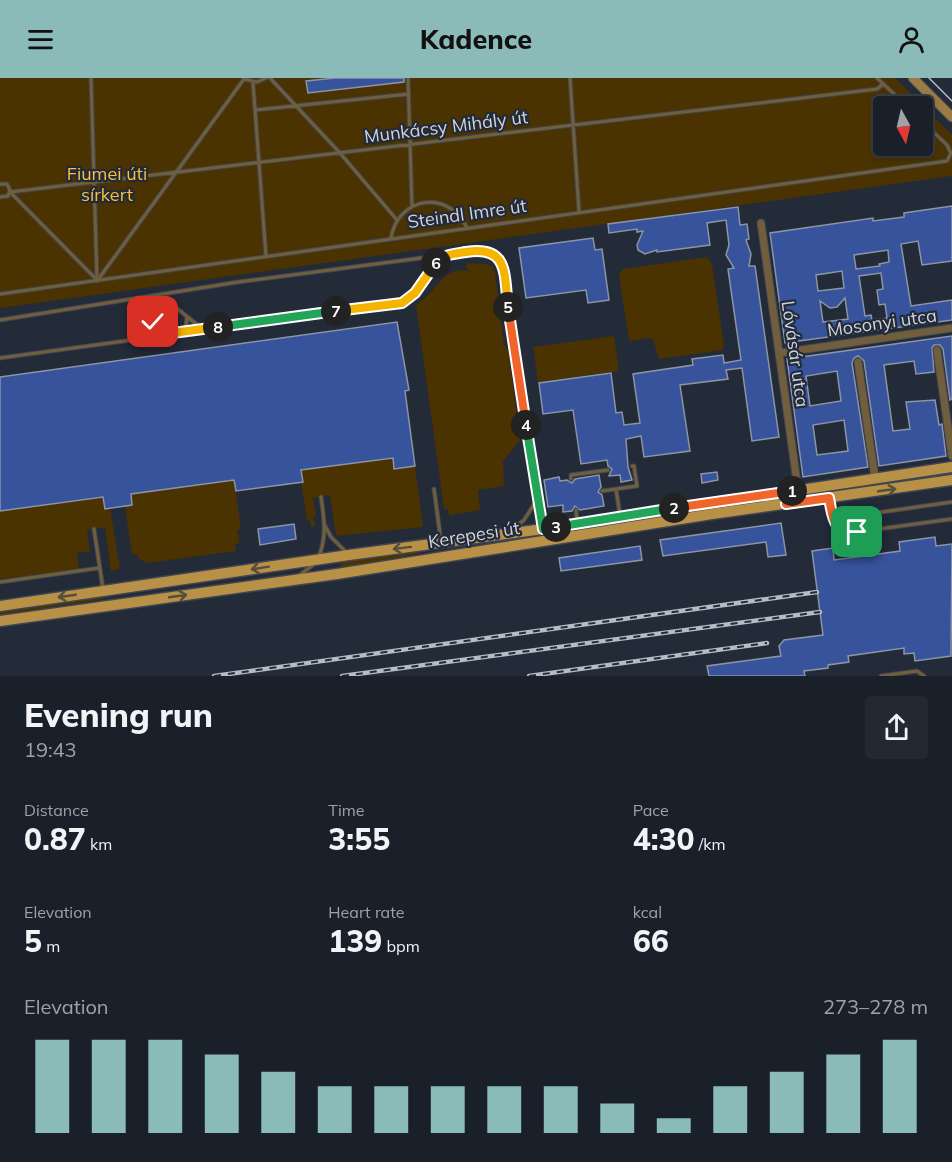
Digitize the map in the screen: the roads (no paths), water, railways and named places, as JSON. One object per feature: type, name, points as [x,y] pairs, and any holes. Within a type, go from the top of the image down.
[{"type":"main road","points":[[913,78],[952,117]]},
{"type":"main road","name":"Kerepesi út","points":[[0,606],[318,559],[543,529],[952,467]]},
{"type":"main road","name":"Kerepesi út","points":[[0,621],[952,480]]},
{"type":"street","name":"Lóvásár utca","points":[[761,223],[798,490]]},
{"type":"street","name":"Mosonyi utca","points":[[780,352],[952,328]]},
{"type":"street","points":[[937,350],[952,456]]},
{"type":"street","points":[[858,362],[875,478]]},
{"type":"street","points":[[786,504],[798,490]]},
{"type":"lane","points":[[91,78],[98,281]]},
{"type":"lane","points":[[98,281],[243,79],[253,83],[266,78]]},
{"type":"lane","points":[[270,78],[340,153],[397,220]]},
{"type":"lane","points":[[408,78],[412,207]]},
{"type":"lane","points":[[570,78],[579,212]]},
{"type":"lane","points":[[877,78],[896,96]]},
{"type":"lane","points":[[253,83],[266,256]]},
{"type":"lane","name":"Munkácsy Mihály út","points":[[0,196],[6,197],[10,192],[877,89],[883,84]]},
{"type":"lane","points":[[255,110],[409,94]]},
{"type":"lane","name":"Steindl Imre út","points":[[0,294],[938,164],[947,161],[951,153],[947,145],[933,132]]},
{"type":"lane","points":[[0,184],[7,184],[10,192],[98,281]]},
{"type":"lane","points":[[391,238],[397,220],[412,207],[429,202],[446,206],[457,212],[467,228]]},
{"type":"lane","points":[[0,320],[238,282],[482,250],[492,252],[499,259],[504,271],[512,336],[543,529]]},
{"type":"lane","points":[[0,358],[402,303],[415,293],[432,267],[446,255]]},
{"type":"lane","points":[[140,338],[163,311],[172,308],[179,310],[202,329]]},
{"type":"lane","points":[[181,332],[186,326],[187,317]]},
{"type":"lane","points":[[156,318],[165,334]]},
{"type":"lane","points":[[602,491],[637,486],[633,466]]},
{"type":"lane","points":[[571,479],[571,475],[608,470]]},
{"type":"lane","points":[[842,483],[832,490],[829,498],[833,519],[841,530],[857,532],[952,519]]},
{"type":"lane","points":[[434,489],[441,543]]},
{"type":"lane","points":[[616,489],[620,517]]},
{"type":"lane","points":[[294,579],[309,569],[318,559],[323,547],[325,524],[321,497]]},
{"type":"lane","points":[[502,534],[521,524],[538,498]]},
{"type":"lane","points":[[833,519],[952,502]]},
{"type":"lane","points":[[576,510],[578,523]]},
{"type":"lane","points":[[325,524],[337,545],[349,555]]},
{"type":"lane","points":[[94,529],[104,591],[112,600],[120,604]]},
{"type":"lane","points":[[0,582],[99,568]]},
{"type":"lane","points":[[881,676],[917,671],[924,676]]},
{"type":"tram line","points":[[929,78],[952,101]]},
{"type":"railway","points":[[214,676],[817,592]]},
{"type":"railway","points":[[342,676],[820,612]]},
{"type":"railway","points":[[529,676],[767,643]]},
{"type":"park label","name":"Fiumei úti sírkert","points":[[107,184]]}]
